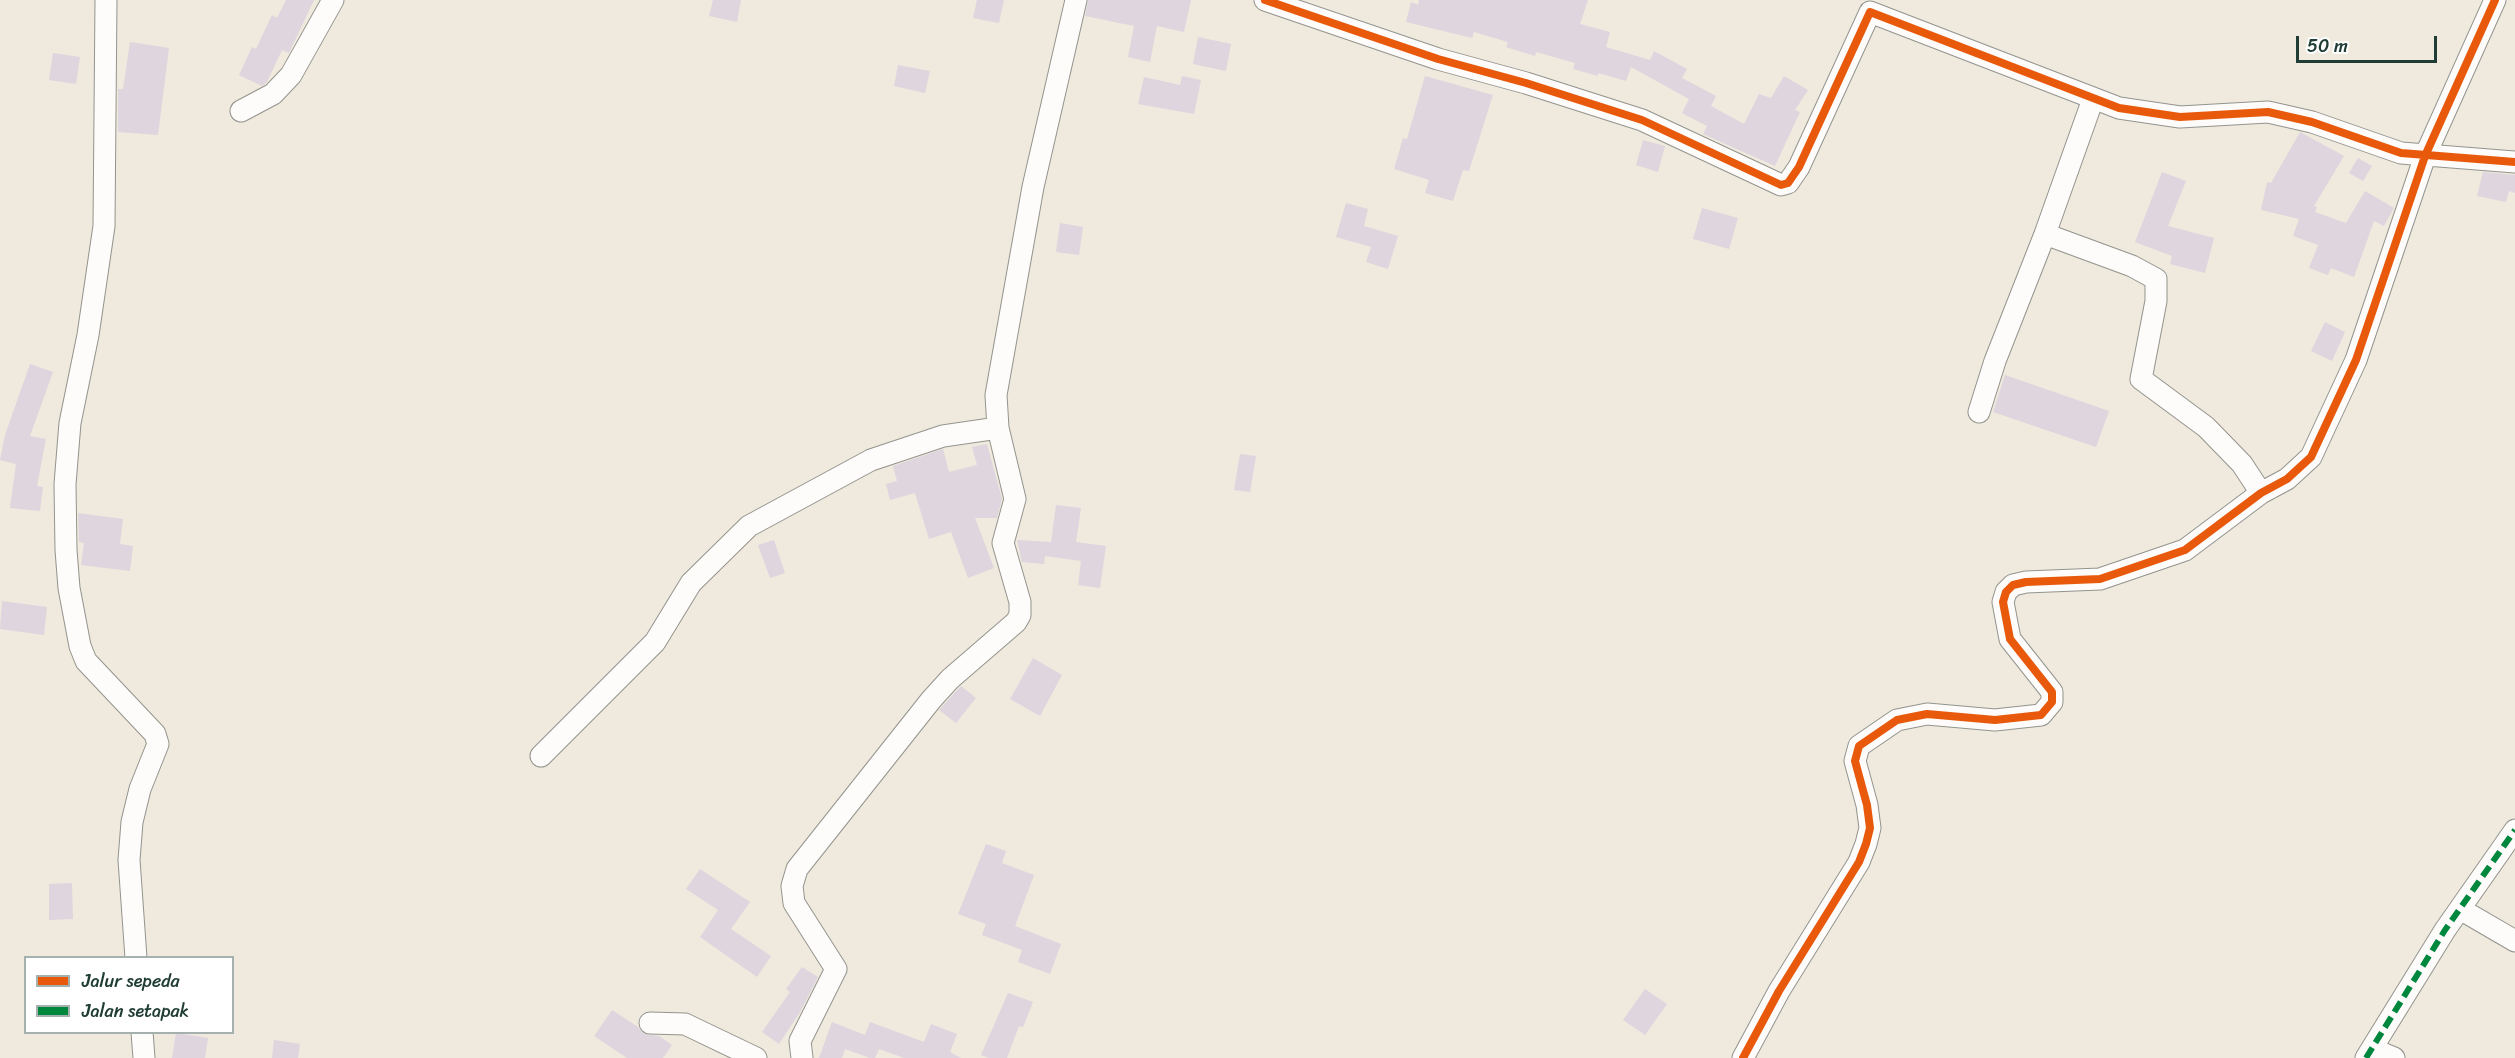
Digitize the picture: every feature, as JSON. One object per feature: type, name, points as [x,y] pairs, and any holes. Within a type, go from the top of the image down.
[{"type":"street","points":[[106,0],[104,226],[88,334],[70,423],[65,484],[66,550],[69,588],[80,646],[86,661],[155,734],[158,744],[140,789],[132,822],[129,860],[136,956]]},
{"type":"street","points":[[241,111],[273,94],[291,75],[333,0]]},
{"type":"street","points":[[802,1058],[800,1041],[836,969],[794,903],[792,886],[797,869],[931,700],[956,673],[1016,622],[1020,615],[1020,602],[1003,543],[1015,496],[998,428],[996,395],[1033,188],[1076,0]]},
{"type":"street","points":[[1265,0],[1438,59],[1526,83],[1642,120],[1781,185],[1788,183],[1799,167],[1873,6],[2119,108],[2180,117],[2238,112],[2287,115],[2379,147],[2425,156],[2465,156],[2515,162]]},
{"type":"street","points":[[1743,1058],[1779,992],[1859,862],[1866,844],[1870,828],[1867,806],[1855,761],[1859,746],[1897,720],[1926,714],[1995,720],[2041,715],[2052,702],[2052,692],[2010,639],[2003,602],[2006,592],[2013,585],[2026,582],[2100,579],[2186,550],[2261,494],[2287,479],[2311,457],[2356,360],[2425,156],[2495,0]]},
{"type":"street","points":[[1979,412],[1995,361],[2045,234],[2093,99]]},
{"type":"street","points":[[2045,234],[2132,266],[2156,279],[2156,301],[2141,379],[2206,427],[2242,464],[2261,494]]},
{"type":"street","points":[[541,756],[655,642],[691,583],[749,526],[872,460],[943,436],[998,428]]},
{"type":"street","points":[[2394,1058],[2369,1053],[2460,909],[2515,830]]},
{"type":"street","points":[[2460,909],[2515,941]]},
{"type":"street","points":[[650,1023],[686,1024],[756,1058]]},
{"type":"street","points":[[142,1034],[144,1058]]},
{"type":"building","points":[[286,0],[314,0],[289,53],[282,50],[267,82],[262,86],[239,75],[252,47],[256,49],[272,15],[277,18]]},
{"type":"building","points":[[713,0],[741,0],[737,22],[709,16]]},
{"type":"building","points":[[977,0],[1004,0],[999,23],[973,18]]},
{"type":"building","points":[[1088,0],[1191,0],[1184,32],[1157,26],[1150,62],[1128,57],[1134,26],[1085,16]]},
{"type":"building","points":[[1419,0],[1588,0],[1580,24],[1610,32],[1606,47],[1650,60],[1654,51],[1687,69],[1682,78],[1716,96],[1711,106],[1744,124],[1759,94],[1771,98],[1784,76],[1808,90],[1795,110],[1800,112],[1775,166],[1703,134],[1707,126],[1682,113],[1689,99],[1631,67],[1626,81],[1598,73],[1598,76],[1573,69],[1575,63],[1536,52],[1535,56],[1506,47],[1508,42],[1474,32],[1472,38],[1406,22],[1411,2],[1418,5]]},
{"type":"building","points":[[1198,37],[1231,44],[1226,71],[1193,64]]},
{"type":"building","points":[[130,42],[169,48],[158,135],[118,132],[118,89],[123,89]]},
{"type":"building","points":[[53,53],[80,57],[76,84],[49,80]]},
{"type":"building","points":[[898,65],[930,71],[925,93],[894,86]]},
{"type":"building","points":[[1182,76],[1201,80],[1194,114],[1138,104],[1144,77],[1180,85]]},
{"type":"building","points":[[1425,76],[1493,95],[1469,171],[1463,170],[1453,201],[1425,193],[1429,180],[1394,169],[1403,138],[1407,139]]},
{"type":"building","points":[[2300,132],[2344,156],[2314,206],[2317,207],[2315,212],[2346,223],[2365,191],[2394,208],[2384,226],[2374,221],[2354,277],[2331,268],[2328,275],[2309,268],[2318,245],[2293,236],[2299,219],[2261,210],[2267,182],[2271,183]]},
{"type":"building","points":[[1643,140],[1665,146],[1658,172],[1636,165]]},
{"type":"building","points":[[2358,158],[2372,166],[2363,181],[2349,173]]},
{"type":"building","points":[[2162,172],[2186,181],[2168,226],[2214,238],[2205,273],[2170,264],[2172,256],[2135,242]]},
{"type":"building","points":[[2483,172],[2515,175],[2515,193],[2509,191],[2506,202],[2477,196]]},
{"type":"building","points":[[1346,203],[1368,209],[1364,226],[1398,236],[1388,269],[1366,262],[1371,247],[1336,237]]},
{"type":"building","points":[[1702,208],[1738,218],[1729,249],[1693,239]]},
{"type":"building","points":[[1060,223],[1083,227],[1079,255],[1056,252]]},
{"type":"building","points":[[2325,322],[2345,332],[2332,361],[2311,351]]},
{"type":"building","points":[[30,364],[53,372],[30,436],[46,439],[37,486],[43,487],[40,511],[10,508],[16,464],[0,460],[5,435]]},
{"type":"building","points":[[2005,375],[2109,411],[2096,447],[1993,412]]},
{"type":"building","points":[[987,444],[1002,499],[997,518],[975,518],[994,568],[968,578],[951,532],[929,539],[915,493],[890,500],[886,484],[897,481],[893,466],[943,449],[949,472],[977,465],[972,447]]},
{"type":"building","points":[[1240,454],[1256,456],[1250,492],[1234,490]]},
{"type":"building","points":[[1056,505],[1081,508],[1076,542],[1106,546],[1100,588],[1078,585],[1081,561],[1045,556],[1044,564],[1022,562],[1017,540],[1051,542]]},
{"type":"building","points":[[78,513],[123,519],[120,544],[133,546],[130,571],[81,565],[84,543],[79,542]]},
{"type":"building","points":[[774,540],[785,573],[770,578],[758,545]]},
{"type":"building","points":[[2,601],[47,607],[44,635],[0,629]]},
{"type":"building","points":[[1033,658],[1062,675],[1040,716],[1010,699]]},
{"type":"building","points":[[961,686],[976,698],[956,723],[939,710]]},
{"type":"building","points":[[986,844],[1006,851],[1002,863],[1034,875],[1015,926],[1061,944],[1050,974],[1018,962],[1022,950],[982,935],[986,924],[958,914]]},
{"type":"building","points":[[700,869],[750,902],[731,929],[771,956],[757,977],[700,937],[718,910],[686,889]]},
{"type":"building","points":[[72,883],[73,919],[49,920],[49,884]]},
{"type":"building","points":[[802,967],[818,977],[800,1012],[779,1044],[762,1032],[790,992],[786,989]]},
{"type":"building","points":[[1645,989],[1667,1004],[1645,1035],[1623,1020]]},
{"type":"building","points":[[1008,993],[1033,1002],[1023,1027],[1019,1026],[1007,1058],[989,1058],[981,1055]]},
{"type":"building","points":[[612,1010],[638,1027],[644,1034],[659,1036],[672,1045],[663,1058],[627,1058],[594,1036]]},
{"type":"building","points":[[832,1022],[865,1035],[870,1022],[924,1042],[931,1024],[957,1034],[950,1052],[961,1058],[904,1058],[879,1049],[875,1058],[870,1058],[845,1049],[842,1058],[819,1058]]},
{"type":"building","points":[[176,1034],[208,1038],[205,1058],[172,1058]]},
{"type":"building","points":[[274,1040],[300,1044],[298,1058],[272,1058]]},
{"type":"marked path","points":[[2366,1058],[2445,930],[2515,830]]},
{"type":"cycle path","points":[[1265,0],[1438,59],[1526,83],[1642,120],[1781,185],[1788,183],[1799,167],[1870,12],[2119,108],[2180,117],[2268,112],[2312,122],[2401,153],[2515,162]]},
{"type":"cycle path","points":[[1743,1058],[1779,991],[1859,862],[1866,844],[1870,828],[1867,805],[1855,761],[1859,746],[1897,720],[1927,714],[1995,720],[2041,715],[2052,702],[2052,692],[2010,639],[2003,602],[2006,592],[2013,585],[2026,582],[2100,579],[2185,550],[2261,493],[2287,479],[2311,457],[2356,360],[2425,156],[2495,0]]}]
